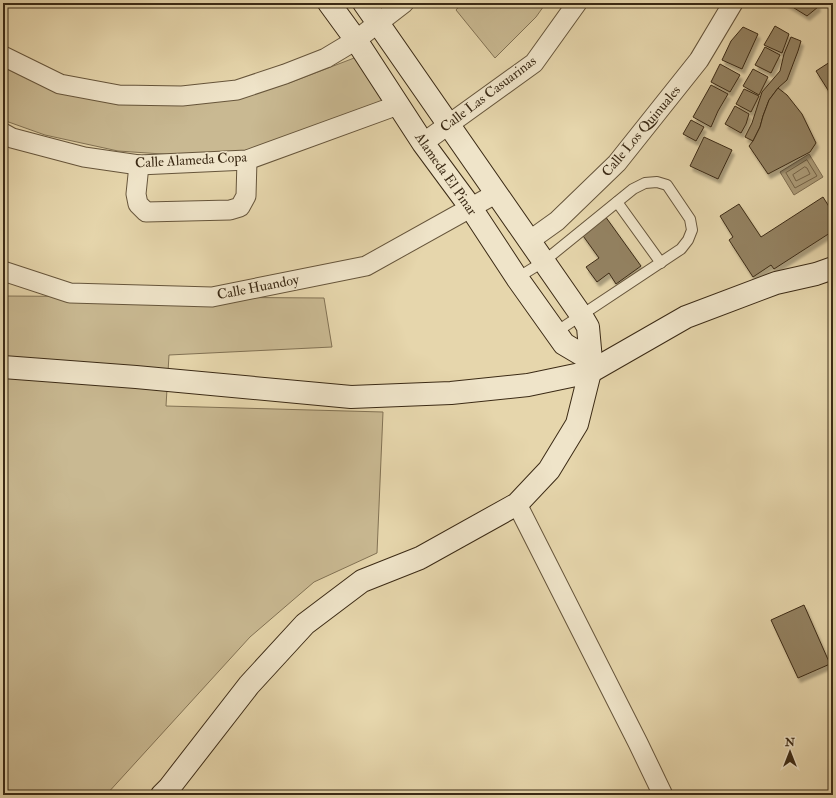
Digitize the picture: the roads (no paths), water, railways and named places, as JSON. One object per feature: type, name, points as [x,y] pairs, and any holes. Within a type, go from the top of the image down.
[{"type":"main road","name":"Alameda El Pinar","points":[[329,3],[356,40],[423,143],[471,208],[517,278],[560,338]]},
{"type":"main road","points":[[162,795],[249,685],[306,624],[362,581],[420,558],[517,504],[549,470],[577,424],[590,366],[585,321],[364,3]]},
{"type":"main road","points":[[3,367],[351,396],[451,393],[528,385],[590,366],[686,317],[776,283],[816,274],[833,268]]},
{"type":"main road","points":[[560,338],[590,366]]},
{"type":"street","points":[[3,56],[60,84],[119,95],[182,96],[237,90],[326,58],[356,40],[404,3]]},
{"type":"street","name":"Calle Las Casuarinas","points":[[423,143],[534,63],[577,3]]},
{"type":"street","name":"Calle Los Quinuales","points":[[529,241],[557,221],[617,163],[699,60],[733,3]]},
{"type":"street","name":"Calle Alameda Copa","points":[[3,133],[12,138],[84,157],[139,165],[248,160],[398,105]]},
{"type":"street","points":[[139,165],[136,194],[138,204],[146,212],[230,210],[240,207],[246,196],[248,160]]},
{"type":"street","name":"Calle Huandoy","points":[[3,271],[70,293],[212,296],[366,266],[497,193]]},
{"type":"street","points":[[517,504],[663,795]]},
{"type":"lane","points":[[517,278],[543,262],[633,189],[645,183],[657,182],[667,185],[690,219],[692,230],[688,240],[681,249],[560,338]]},
{"type":"lane","points":[[617,202],[661,263]]},
{"type":"water","points":[[809,154],[823,177],[794,195],[780,172]]}]
